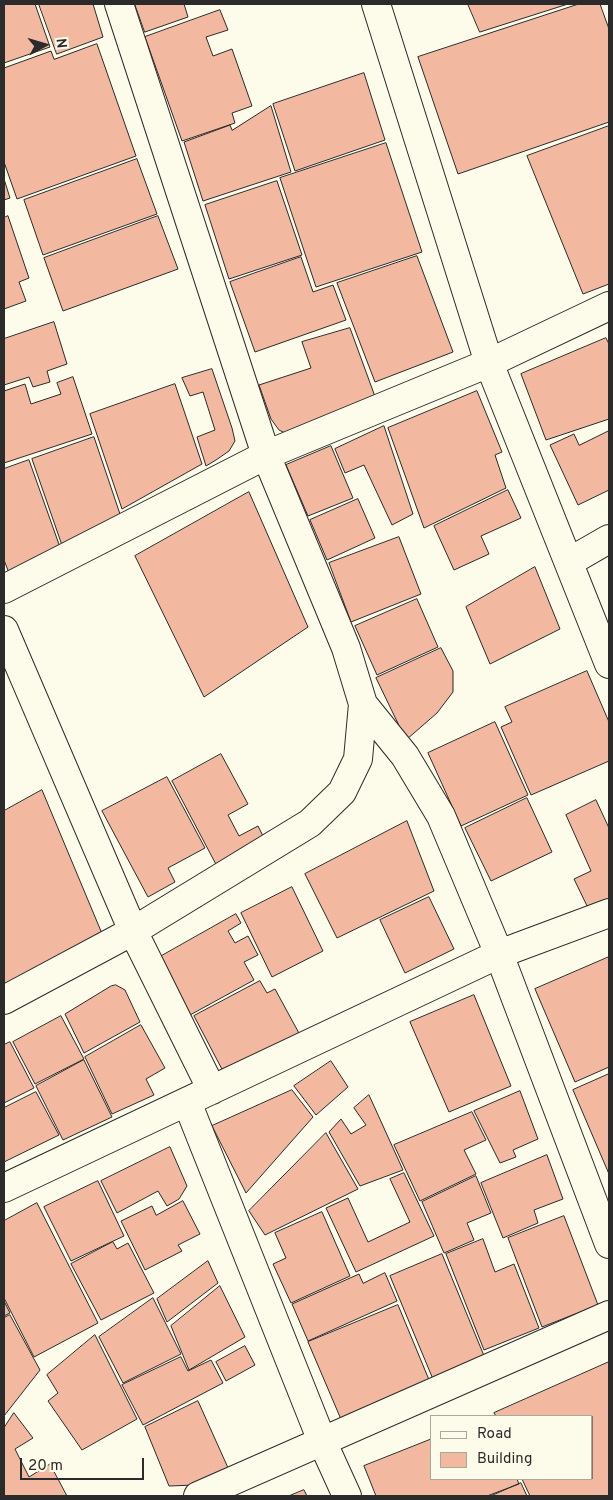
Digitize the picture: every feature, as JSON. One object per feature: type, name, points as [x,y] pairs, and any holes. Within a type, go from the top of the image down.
[{"type":"street","points":[[119,4],[266,455],[346,648],[363,704],[404,756],[441,816],[499,954],[609,1244]]},
{"type":"street","points":[[376,4],[488,363],[609,664]]},
{"type":"street","points":[[4,589],[266,455],[488,363],[609,306]]},
{"type":"street","points":[[569,562],[609,539]]},
{"type":"street","points":[[4,630],[133,931],[212,1090]]},
{"type":"street","points":[[4,1000],[133,931],[310,823],[342,792],[358,759],[363,704]]},
{"type":"street","points":[[4,1188],[499,954],[609,913]]},
{"type":"street","points":[[188,1102],[322,1441],[347,1496]]},
{"type":"street","points":[[198,1496],[609,1315]]},
{"type":"building","points":[[4,4],[35,4],[50,47],[4,63]]},
{"type":"building","points":[[39,4],[93,4],[103,37],[57,54]]},
{"type":"building","points":[[135,4],[184,4],[188,17],[145,32]]},
{"type":"building","points":[[468,4],[568,4],[480,32]]},
{"type":"building","points":[[579,4],[600,4],[609,29],[609,122],[458,174],[418,57]]},
{"type":"building","points":[[220,10],[228,30],[206,37],[213,56],[232,49],[252,106],[232,113],[235,123],[182,141],[145,37]]},
{"type":"building","points":[[97,44],[136,156],[17,199],[4,162],[4,68],[51,51],[54,59]]},
{"type":"building","points":[[364,73],[385,140],[295,171],[273,104]]},
{"type":"building","points":[[271,106],[291,172],[203,201],[184,142],[230,125],[232,130]]},
{"type":"building","points":[[609,126],[609,284],[583,294],[527,156]]},
{"type":"building","points":[[386,143],[422,252],[316,287],[280,178]]},
{"type":"building","points":[[137,159],[157,214],[43,255],[24,200]]},
{"type":"building","points":[[4,179],[10,198],[4,200]]},
{"type":"building","points":[[277,181],[302,255],[229,279],[205,205]]},
{"type":"building","points":[[8,216],[29,278],[19,282],[26,301],[4,309],[4,218]]},
{"type":"building","points":[[158,216],[178,269],[63,311],[44,258]]},
{"type":"building","points":[[417,256],[453,352],[375,382],[337,283]]},
{"type":"building","points":[[301,257],[313,292],[333,285],[346,320],[255,352],[230,282]]},
{"type":"building","points":[[54,322],[67,364],[47,371],[50,382],[33,387],[29,377],[4,385],[4,339]]},
{"type":"building","points":[[350,328],[377,402],[287,434],[279,430],[271,419],[259,385],[311,368],[302,342]]},
{"type":"building","points":[[606,338],[609,344],[609,419],[546,440],[521,374]]},
{"type":"building","points":[[212,369],[235,441],[229,451],[206,466],[197,437],[215,430],[203,392],[190,396],[182,378]]},
{"type":"building","points":[[73,377],[92,434],[4,463],[4,391],[25,384],[31,404],[61,394],[57,383]]},
{"type":"building","points":[[175,384],[202,464],[122,509],[90,414]]},
{"type":"building","points":[[477,391],[502,452],[495,455],[506,488],[424,528],[388,428]]},
{"type":"building","points":[[384,426],[413,514],[392,525],[364,465],[345,473],[335,449]]},
{"type":"building","points":[[609,431],[609,490],[578,505],[550,445],[574,434],[579,445]]},
{"type":"building","points":[[94,437],[123,523],[64,551],[32,459]]},
{"type":"building","points":[[331,446],[353,498],[308,516],[286,465]]},
{"type":"building","points":[[29,460],[61,550],[9,573],[4,560],[4,469]]},
{"type":"building","points":[[508,490],[521,518],[481,536],[489,554],[454,570],[434,526]]},
{"type":"building","points":[[249,492],[308,627],[204,697],[135,556]]},
{"type":"building","points":[[358,499],[375,538],[327,560],[310,520]]},
{"type":"building","points":[[399,537],[421,594],[351,622],[329,563]]},
{"type":"building","points":[[535,567],[560,629],[490,664],[466,607]]},
{"type":"building","points":[[417,599],[438,647],[377,675],[355,626]]},
{"type":"building","points":[[441,648],[453,671],[453,692],[437,713],[406,740],[376,678]]},
{"type":"building","points":[[587,671],[609,722],[609,761],[531,795],[501,727],[512,722],[505,707]]},
{"type":"building","points":[[495,722],[528,795],[461,826],[428,753]]},
{"type":"building","points":[[221,754],[248,804],[228,815],[239,836],[258,826],[268,846],[220,872],[172,781]]},
{"type":"building","points":[[167,777],[205,848],[168,868],[175,882],[148,897],[102,811]]},
{"type":"building","points":[[42,790],[103,936],[4,984],[4,811]]},
{"type":"building","points":[[527,798],[552,852],[491,881],[465,828]]},
{"type":"building","points":[[596,800],[609,828],[609,901],[589,910],[574,879],[591,871],[566,815]]},
{"type":"building","points":[[407,821],[434,891],[337,938],[305,874]]},
{"type":"building","points":[[292,887],[323,951],[272,977],[241,913]]},
{"type":"building","points":[[429,897],[454,949],[405,973],[380,920]]},
{"type":"building","points":[[236,914],[241,923],[228,931],[235,943],[248,936],[258,955],[244,962],[254,980],[190,1015],[158,958]]},
{"type":"building","points":[[609,957],[609,1067],[575,1082],[535,989]]},
{"type":"building","points":[[260,981],[267,993],[275,989],[300,1035],[225,1075],[194,1016]]},
{"type":"building","points":[[116,985],[125,990],[140,1022],[84,1053],[65,1014],[111,986]]},
{"type":"building","points":[[474,995],[511,1086],[449,1112],[410,1022]]},
{"type":"building","points":[[61,1016],[84,1059],[35,1084],[13,1042]]},
{"type":"building","points":[[141,1025],[165,1068],[146,1079],[154,1095],[112,1114],[85,1057]]},
{"type":"building","points":[[10,1042],[34,1088],[4,1103],[4,1045]]},
{"type":"building","points":[[84,1060],[112,1117],[63,1140],[36,1086]]},
{"type":"building","points":[[331,1061],[348,1087],[316,1115],[294,1086]]},
{"type":"building","points":[[609,1074],[609,1174],[573,1090]]},
{"type":"building","points":[[292,1090],[313,1117],[246,1193],[212,1126]]},
{"type":"building","points":[[520,1091],[538,1139],[513,1150],[516,1157],[500,1163],[474,1111]]},
{"type":"building","points":[[36,1092],[59,1135],[4,1162],[4,1108]]},
{"type":"building","points":[[369,1095],[403,1170],[360,1186],[329,1132],[341,1119],[351,1134],[366,1125],[354,1108]]},
{"type":"building","points":[[472,1112],[486,1140],[464,1150],[476,1174],[420,1201],[394,1145]]},
{"type":"building","points":[[326,1133],[358,1189],[265,1235],[249,1211]]},
{"type":"building","points":[[170,1147],[187,1186],[179,1199],[167,1206],[158,1191],[117,1213],[101,1181]]},
{"type":"building","points":[[547,1155],[563,1199],[534,1210],[538,1223],[503,1238],[481,1183]]},
{"type":"building","points":[[404,1173],[434,1236],[356,1272],[326,1208],[348,1198],[368,1242],[410,1222],[390,1179]]},
{"type":"building","points":[[476,1176],[491,1213],[467,1223],[474,1240],[444,1253],[422,1202]]},
{"type":"building","points":[[98,1181],[124,1236],[71,1261],[44,1207]]},
{"type":"building","points":[[183,1201],[200,1234],[178,1245],[182,1251],[145,1270],[121,1221],[152,1206],[156,1215]]},
{"type":"building","points":[[37,1203],[98,1323],[34,1357],[4,1298],[4,1221]]},
{"type":"building","points":[[322,1212],[350,1276],[291,1303],[273,1264],[286,1258],[275,1233]]},
{"type":"building","points":[[564,1216],[598,1305],[542,1327],[508,1238]]},
{"type":"building","points":[[483,1239],[495,1272],[514,1264],[539,1328],[484,1350],[446,1254]]},
{"type":"building","points":[[113,1242],[117,1249],[128,1243],[154,1293],[101,1320],[71,1264]]},
{"type":"building","points":[[442,1254],[487,1363],[435,1384],[390,1276]]},
{"type":"building","points":[[208,1261],[218,1283],[167,1322],[157,1299]]},
{"type":"building","points":[[385,1273],[397,1301],[308,1341],[292,1304],[359,1274],[363,1283]]},
{"type":"building","points":[[220,1286],[245,1337],[189,1370],[171,1326]]},
{"type":"building","points":[[153,1298],[181,1354],[123,1383],[99,1337]]},
{"type":"building","points":[[4,1301],[10,1313],[4,1316]]},
{"type":"building","points":[[398,1305],[432,1387],[343,1424],[308,1342]]},
{"type":"building","points":[[10,1315],[40,1370],[4,1416],[4,1318]]},
{"type":"building","points":[[95,1335],[137,1419],[82,1450],[48,1401],[58,1393],[47,1375]]},
{"type":"building","points":[[245,1346],[255,1365],[226,1381],[216,1362]]},
{"type":"building","points":[[181,1357],[188,1371],[211,1360],[223,1383],[143,1425],[122,1385]]},
{"type":"building","points":[[609,1362],[609,1496],[530,1496],[522,1480],[593,1480],[593,1415],[495,1415],[494,1413]]},
{"type":"building","points":[[198,1401],[229,1470],[195,1485],[169,1486],[145,1427]]},
{"type":"building","points":[[14,1413],[33,1438],[15,1449],[29,1477],[50,1464],[67,1496],[4,1496],[4,1428]]},
{"type":"building","points":[[430,1440],[430,1480],[517,1480],[519,1484],[487,1496],[376,1496],[364,1466]]},
{"type":"building","points":[[521,1483],[527,1496],[491,1496]]},
{"type":"building","points":[[304,1490],[307,1496],[289,1496]]}]
